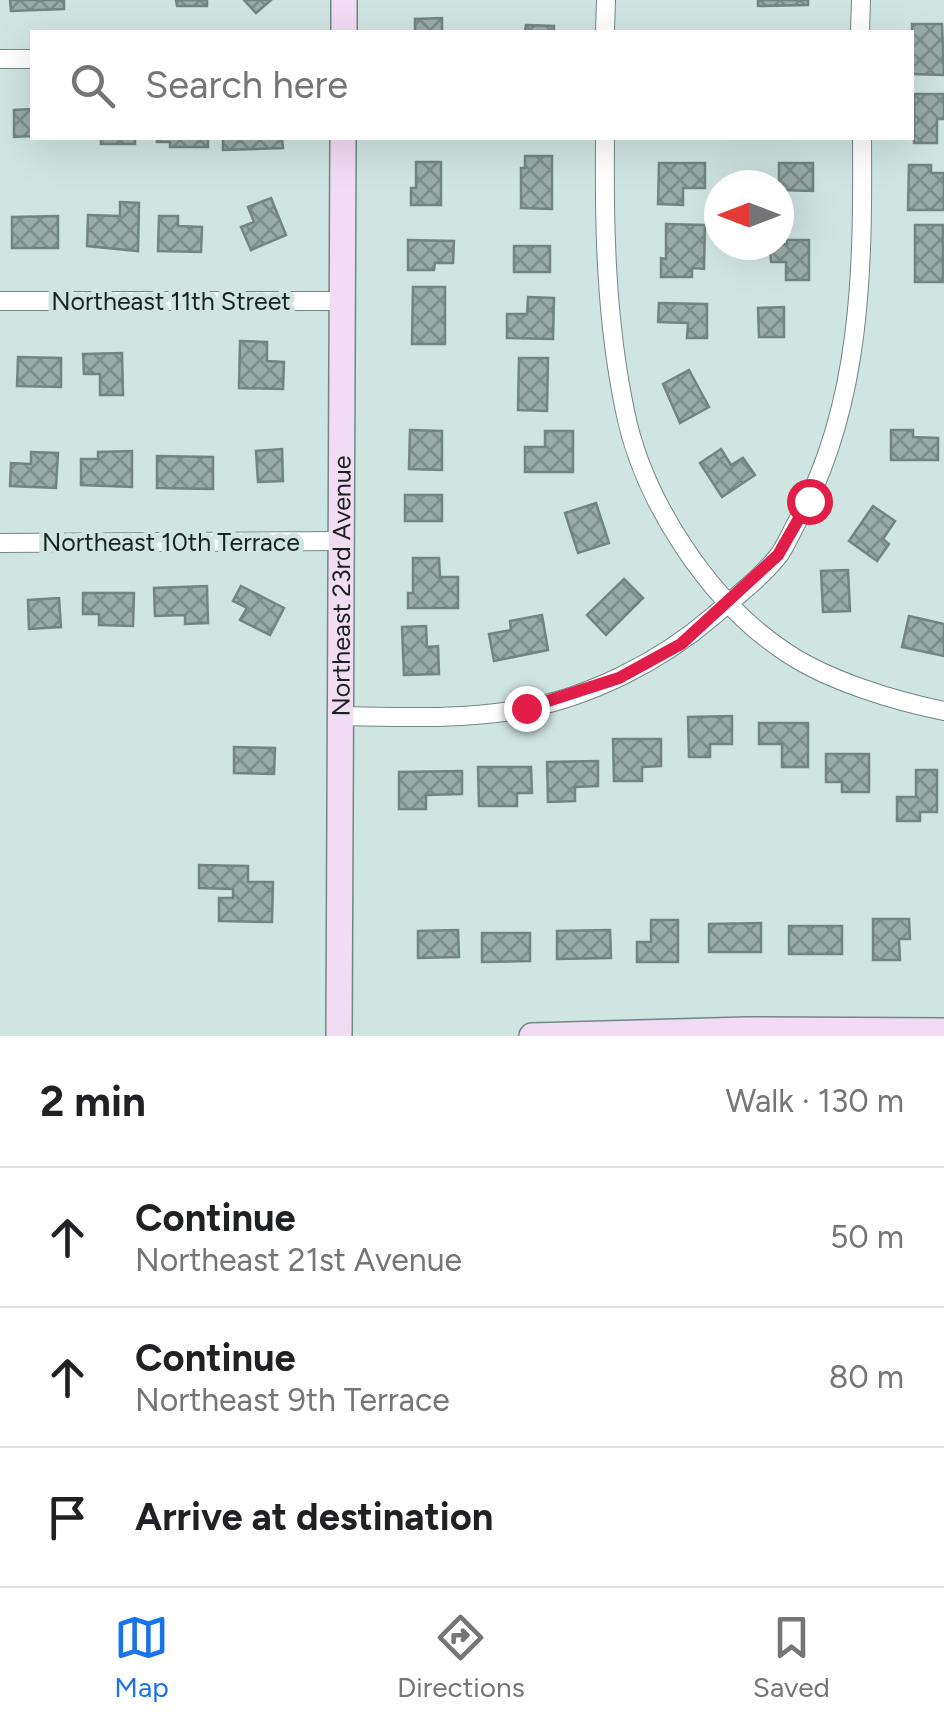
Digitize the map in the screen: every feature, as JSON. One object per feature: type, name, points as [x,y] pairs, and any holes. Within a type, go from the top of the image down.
[{"type":"main road","points":[[344,0],[344,30]]},
{"type":"main road","name":"Northeast 23rd Avenue","points":[[340,1036],[344,140]]},
{"type":"main road","points":[[532,1036],[746,1030],[944,1031]]},
{"type":"street","points":[[606,0],[606,30]]},
{"type":"street","points":[[860,0],[860,30]]},
{"type":"street","points":[[0,58],[30,59]]},
{"type":"street","points":[[605,140],[604,256],[625,414],[649,482],[681,541],[727,604],[788,654],[892,697],[944,711]]},
{"type":"street","points":[[341,716],[466,715],[526,708],[619,678],[681,644],[778,555],[809,501],[837,431],[852,360],[859,276],[862,140]]},
{"type":"street","name":"Northeast 11th Street","points":[[0,301],[342,301]]},
{"type":"street","name":"Northeast 10th Terrace","points":[[0,543],[342,541]]},
{"type":"building","points":[[10,0],[64,0],[64,9],[11,11]]},
{"type":"building","points":[[176,0],[207,0],[207,6],[177,6]]},
{"type":"building","points":[[244,0],[271,0],[256,13]]},
{"type":"building","points":[[758,0],[808,0],[808,5],[758,6]]},
{"type":"building","points":[[442,18],[442,30],[415,30],[415,19]]},
{"type":"building","points":[[912,24],[942,24],[944,75],[914,74]]},
{"type":"building","points":[[526,25],[554,26],[554,30],[525,30]]},
{"type":"building","points":[[914,94],[944,94],[944,119],[937,119],[937,143],[914,143]]},
{"type":"building","points":[[30,109],[30,136],[14,137],[14,110]]},
{"type":"building","points":[[101,140],[135,140],[135,144],[101,144]]},
{"type":"building","points":[[208,140],[208,147],[170,147],[170,142],[157,142]]},
{"type":"building","points":[[223,140],[282,140],[283,148],[223,150]]},
{"type":"building","points":[[525,156],[552,156],[552,209],[521,208],[521,168],[525,168]]},
{"type":"building","points":[[416,162],[441,162],[441,205],[411,205],[411,188],[416,188]]},
{"type":"building","points":[[659,163],[705,163],[704,188],[683,188],[683,205],[658,204]]},
{"type":"building","points":[[779,163],[813,163],[813,191],[794,190],[794,170],[779,170]]},
{"type":"building","points":[[909,165],[931,165],[931,173],[944,173],[944,210],[908,210]]},
{"type":"building","points":[[271,198],[286,235],[251,250],[241,227],[254,222],[248,207]]},
{"type":"building","points":[[120,202],[139,203],[138,251],[87,246],[88,215],[120,216]]},
{"type":"building","points":[[58,216],[58,248],[12,248],[12,217]]},
{"type":"building","points":[[159,216],[178,216],[178,226],[202,227],[201,252],[158,251]]},
{"type":"building","points":[[666,224],[704,225],[704,269],[692,268],[692,277],[661,277],[661,258],[666,259]]},
{"type":"building","points":[[915,225],[943,225],[943,282],[915,282]]},
{"type":"building","points":[[408,240],[454,241],[453,263],[435,263],[434,270],[408,270]]},
{"type":"building","points":[[794,240],[809,240],[809,280],[786,280],[786,262],[771,262],[794,260]]},
{"type":"building","points":[[514,246],[550,246],[550,272],[514,272]]},
{"type":"building","points":[[413,287],[445,287],[445,344],[412,344]]},
{"type":"building","points":[[528,297],[554,298],[553,339],[507,338],[507,314],[527,314]]},
{"type":"building","points":[[659,303],[707,304],[707,338],[687,338],[688,323],[658,322]]},
{"type":"building","points":[[784,307],[784,337],[759,337],[758,308]]},
{"type":"building","points":[[240,341],[267,342],[267,361],[284,362],[283,389],[239,388]]},
{"type":"building","points":[[122,353],[123,395],[100,395],[100,374],[84,374],[83,354]]},
{"type":"building","points":[[18,357],[61,358],[61,387],[17,386]]},
{"type":"building","points":[[519,358],[548,358],[547,411],[518,410]]},
{"type":"building","points":[[689,370],[709,407],[680,423],[663,384]]},
{"type":"building","points":[[410,430],[442,431],[442,470],[409,469]]},
{"type":"building","points":[[891,430],[913,430],[913,437],[938,438],[938,460],[891,460]]},
{"type":"building","points":[[545,431],[573,431],[573,472],[525,472],[525,447],[545,447]]},
{"type":"building","points":[[282,449],[283,481],[258,482],[256,451]]},
{"type":"building","points":[[721,449],[731,465],[743,458],[755,475],[722,497],[700,463]]},
{"type":"building","points":[[132,451],[132,487],[81,485],[81,459],[98,459],[98,452]]},
{"type":"building","points":[[31,452],[58,453],[56,488],[10,486],[11,463],[31,464]]},
{"type":"building","points":[[157,456],[213,457],[213,489],[157,488]]},
{"type":"building","points":[[405,495],[442,495],[442,521],[405,521]]},
{"type":"building","points":[[596,503],[609,543],[578,553],[565,513]]},
{"type":"building","points":[[873,506],[895,521],[883,539],[889,544],[877,561],[849,541]]},
{"type":"building","points":[[413,558],[439,558],[440,577],[458,577],[458,608],[408,608],[408,593],[413,593]]},
{"type":"building","points":[[848,570],[850,611],[823,612],[821,571]]},
{"type":"building","points":[[624,579],[643,598],[606,635],[587,615]]},
{"type":"building","points":[[207,586],[208,623],[185,624],[185,615],[155,616],[154,588]]},
{"type":"building","points":[[241,586],[284,608],[270,635],[240,620],[247,608],[233,601]]},
{"type":"building","points":[[83,593],[134,593],[133,626],[99,625],[99,614],[83,614]]},
{"type":"building","points":[[59,598],[61,627],[29,629],[28,600]]},
{"type":"building","points":[[542,615],[548,650],[494,661],[489,634],[511,630],[510,621]]},
{"type":"building","points":[[909,616],[944,624],[944,656],[902,647]]},
{"type":"building","points":[[426,626],[427,647],[438,646],[439,674],[404,675],[402,627]]},
{"type":"building","points":[[732,716],[732,744],[710,744],[710,757],[689,757],[688,717]]},
{"type":"building","points":[[759,723],[808,723],[808,767],[782,767],[782,744],[759,744]]},
{"type":"building","points":[[613,739],[661,739],[661,766],[642,767],[642,781],[614,781]]},
{"type":"building","points":[[234,747],[275,748],[274,774],[234,773]]},
{"type":"building","points":[[826,754],[869,754],[869,792],[842,792],[842,782],[826,782]]},
{"type":"building","points":[[598,761],[598,786],[575,787],[575,801],[548,802],[547,762]]},
{"type":"building","points":[[478,767],[531,767],[532,793],[517,793],[517,806],[479,806]]},
{"type":"building","points":[[916,770],[937,770],[937,812],[920,812],[920,821],[897,821],[897,797],[916,797]]},
{"type":"building","points":[[462,771],[462,794],[426,795],[426,809],[399,809],[399,772]]},
{"type":"building","points":[[199,865],[248,866],[248,882],[273,882],[272,922],[219,921],[219,898],[233,898],[233,889],[199,888]]},
{"type":"building","points":[[873,919],[909,919],[910,939],[899,939],[900,960],[873,960]]},
{"type":"building","points":[[651,920],[678,920],[678,962],[637,962],[637,942],[651,942]]},
{"type":"building","points":[[761,923],[761,952],[709,952],[709,924]]},
{"type":"building","points":[[789,926],[842,926],[842,954],[789,954]]},
{"type":"building","points":[[458,930],[459,957],[418,958],[418,931]]},
{"type":"building","points":[[610,930],[611,958],[557,959],[557,931]]},
{"type":"building","points":[[482,933],[530,933],[530,961],[482,962]]},
{"type":"route","points":[[526,708],[619,678],[681,644],[778,555],[809,501]]}]
